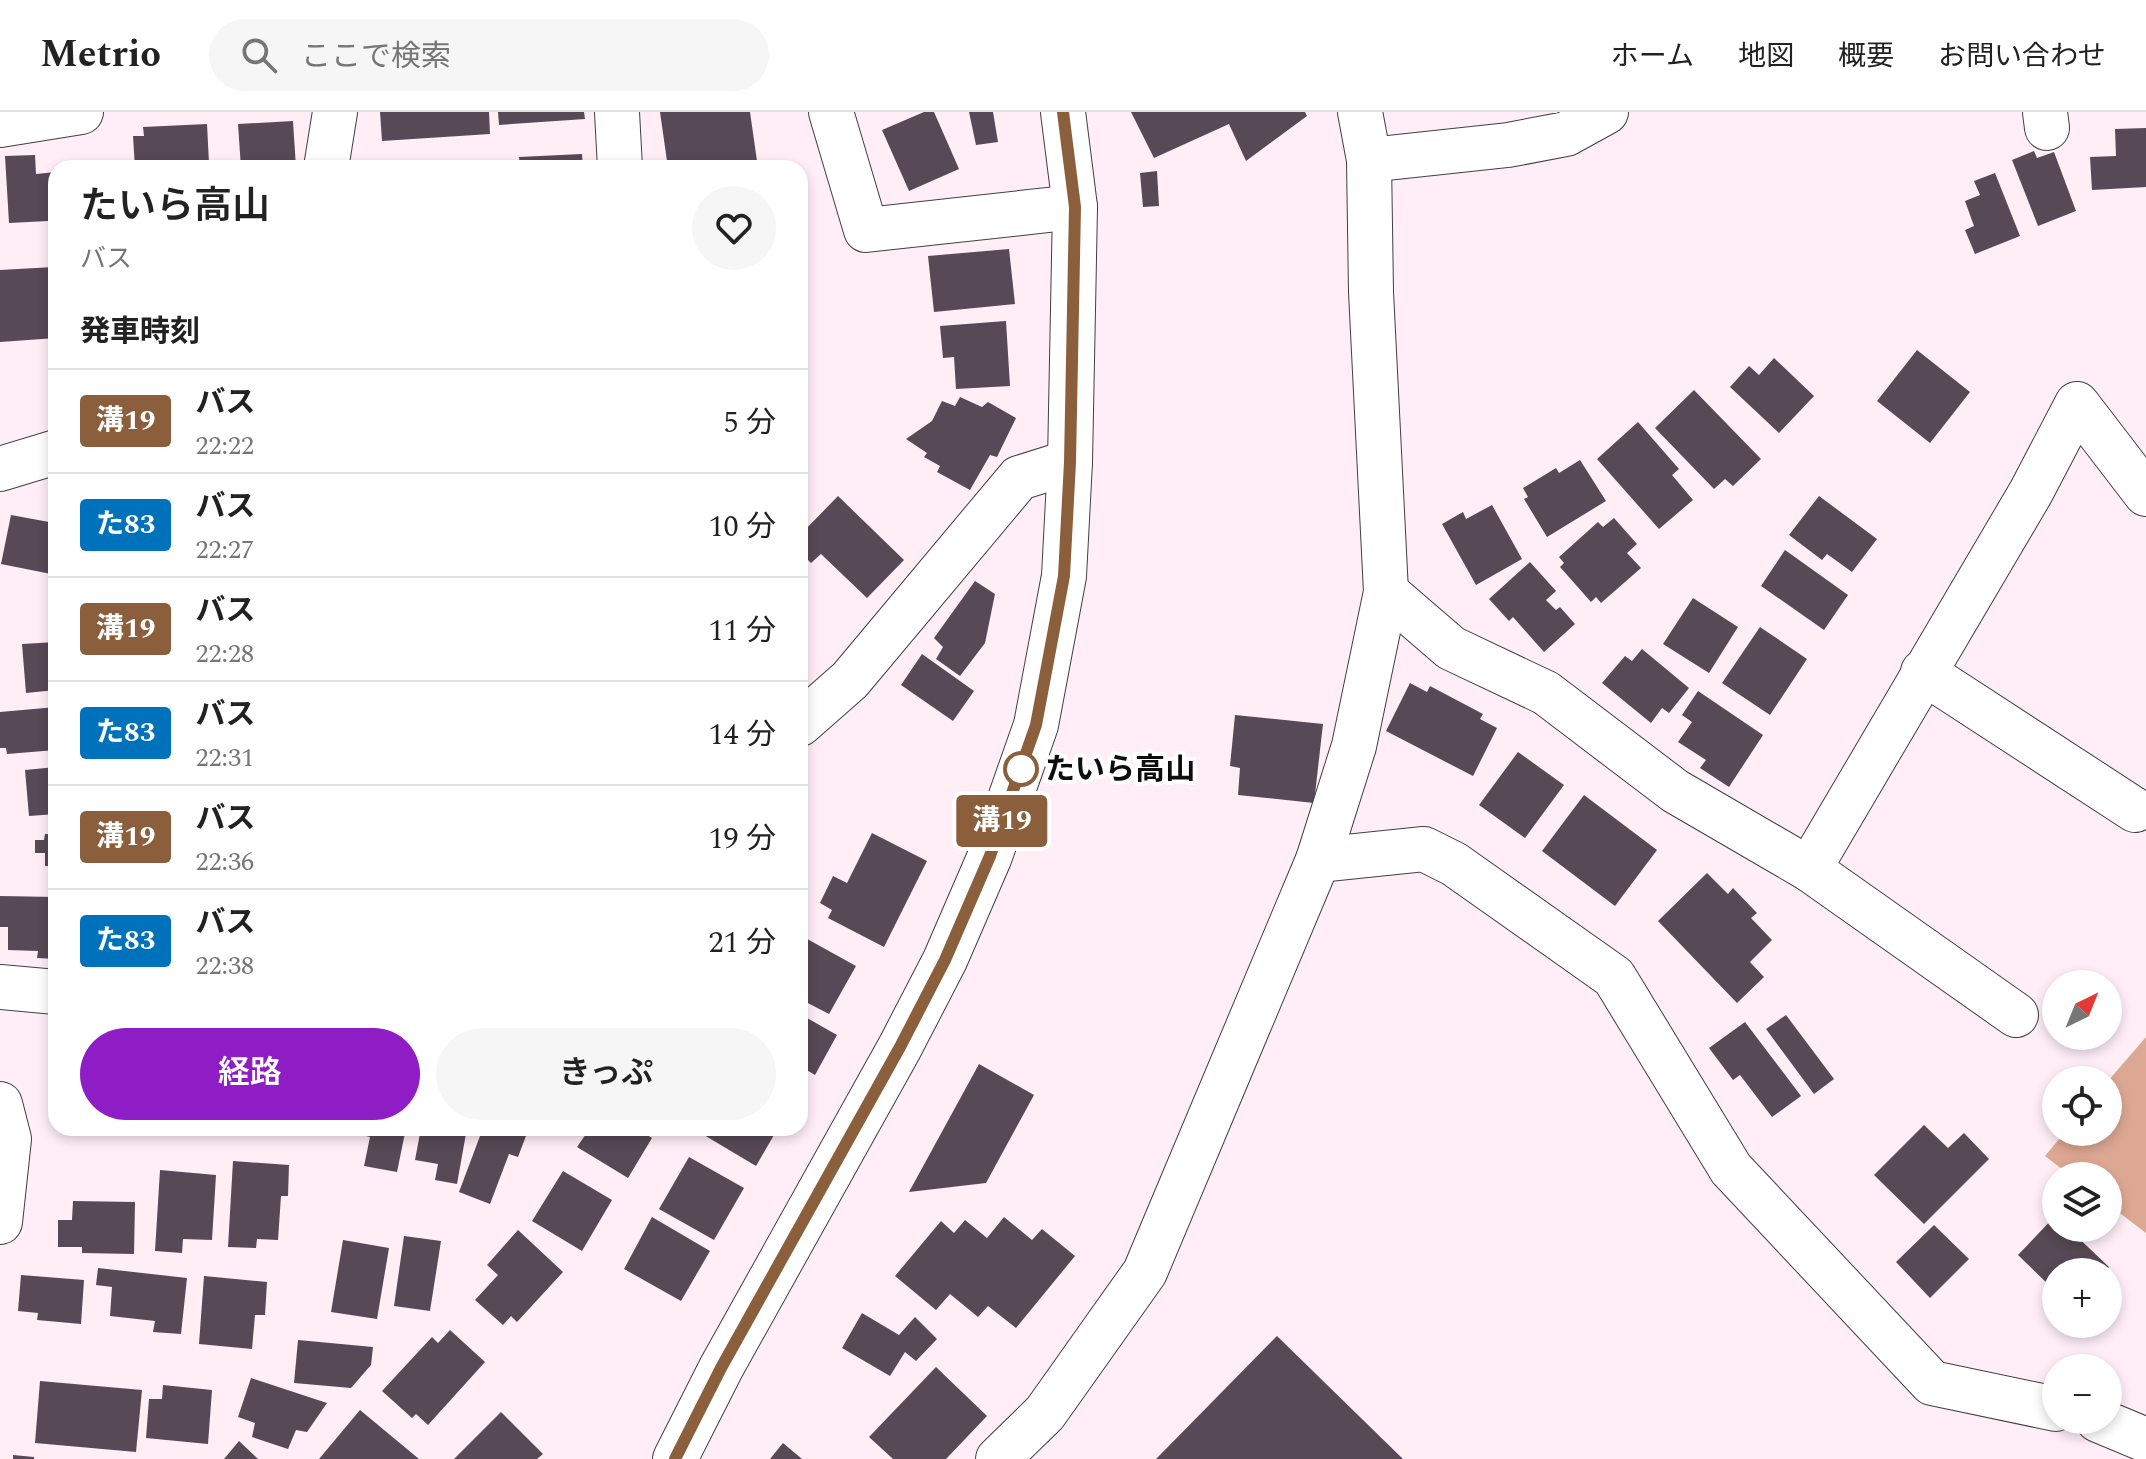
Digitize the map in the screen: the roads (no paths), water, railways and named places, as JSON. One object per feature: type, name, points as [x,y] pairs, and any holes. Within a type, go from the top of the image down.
[{"type":"street","points":[[0,125],[81,112]]},
{"type":"street","points":[[327,160],[335,112]]},
{"type":"street","points":[[617,112],[620,160]]},
{"type":"street","points":[[831,112],[866,230],[1075,207]]},
{"type":"street","points":[[675,1459],[729,1354],[945,960],[990,856],[1036,725],[1064,576],[1070,462],[1075,207],[1063,112]]},
{"type":"street","points":[[998,1459],[1045,1413],[1145,1272],[1318,860],[1354,746],[1386,592],[1372,308],[1369,160],[1360,112]]},
{"type":"street","points":[[1369,160],[1508,145],[1566,134],[1606,112]]},
{"type":"street","points":[[1809,869],[2031,492],[2077,404],[2146,494]]},
{"type":"street","points":[[0,469],[48,454]]},
{"type":"street","points":[[808,717],[850,680],[1019,478],[1070,462]]},
{"type":"street","points":[[1386,592],[1451,648],[1546,693],[1675,791],[1809,869],[2016,1015]]},
{"type":"street","points":[[1923,672],[2135,810]]},
{"type":"street","points":[[1318,860],[1424,849],[1454,864],[1614,977],[1731,1169],[1932,1383],[2042,1406]]},
{"type":"street","points":[[0,987],[48,991]]},
{"type":"street","points":[[0,1104],[9,1139],[0,1222]]},
{"type":"street","points":[[2122,1430],[2146,1440]]},
{"type":"place","name":"たいら高山","points":[[1021,769]]}]
